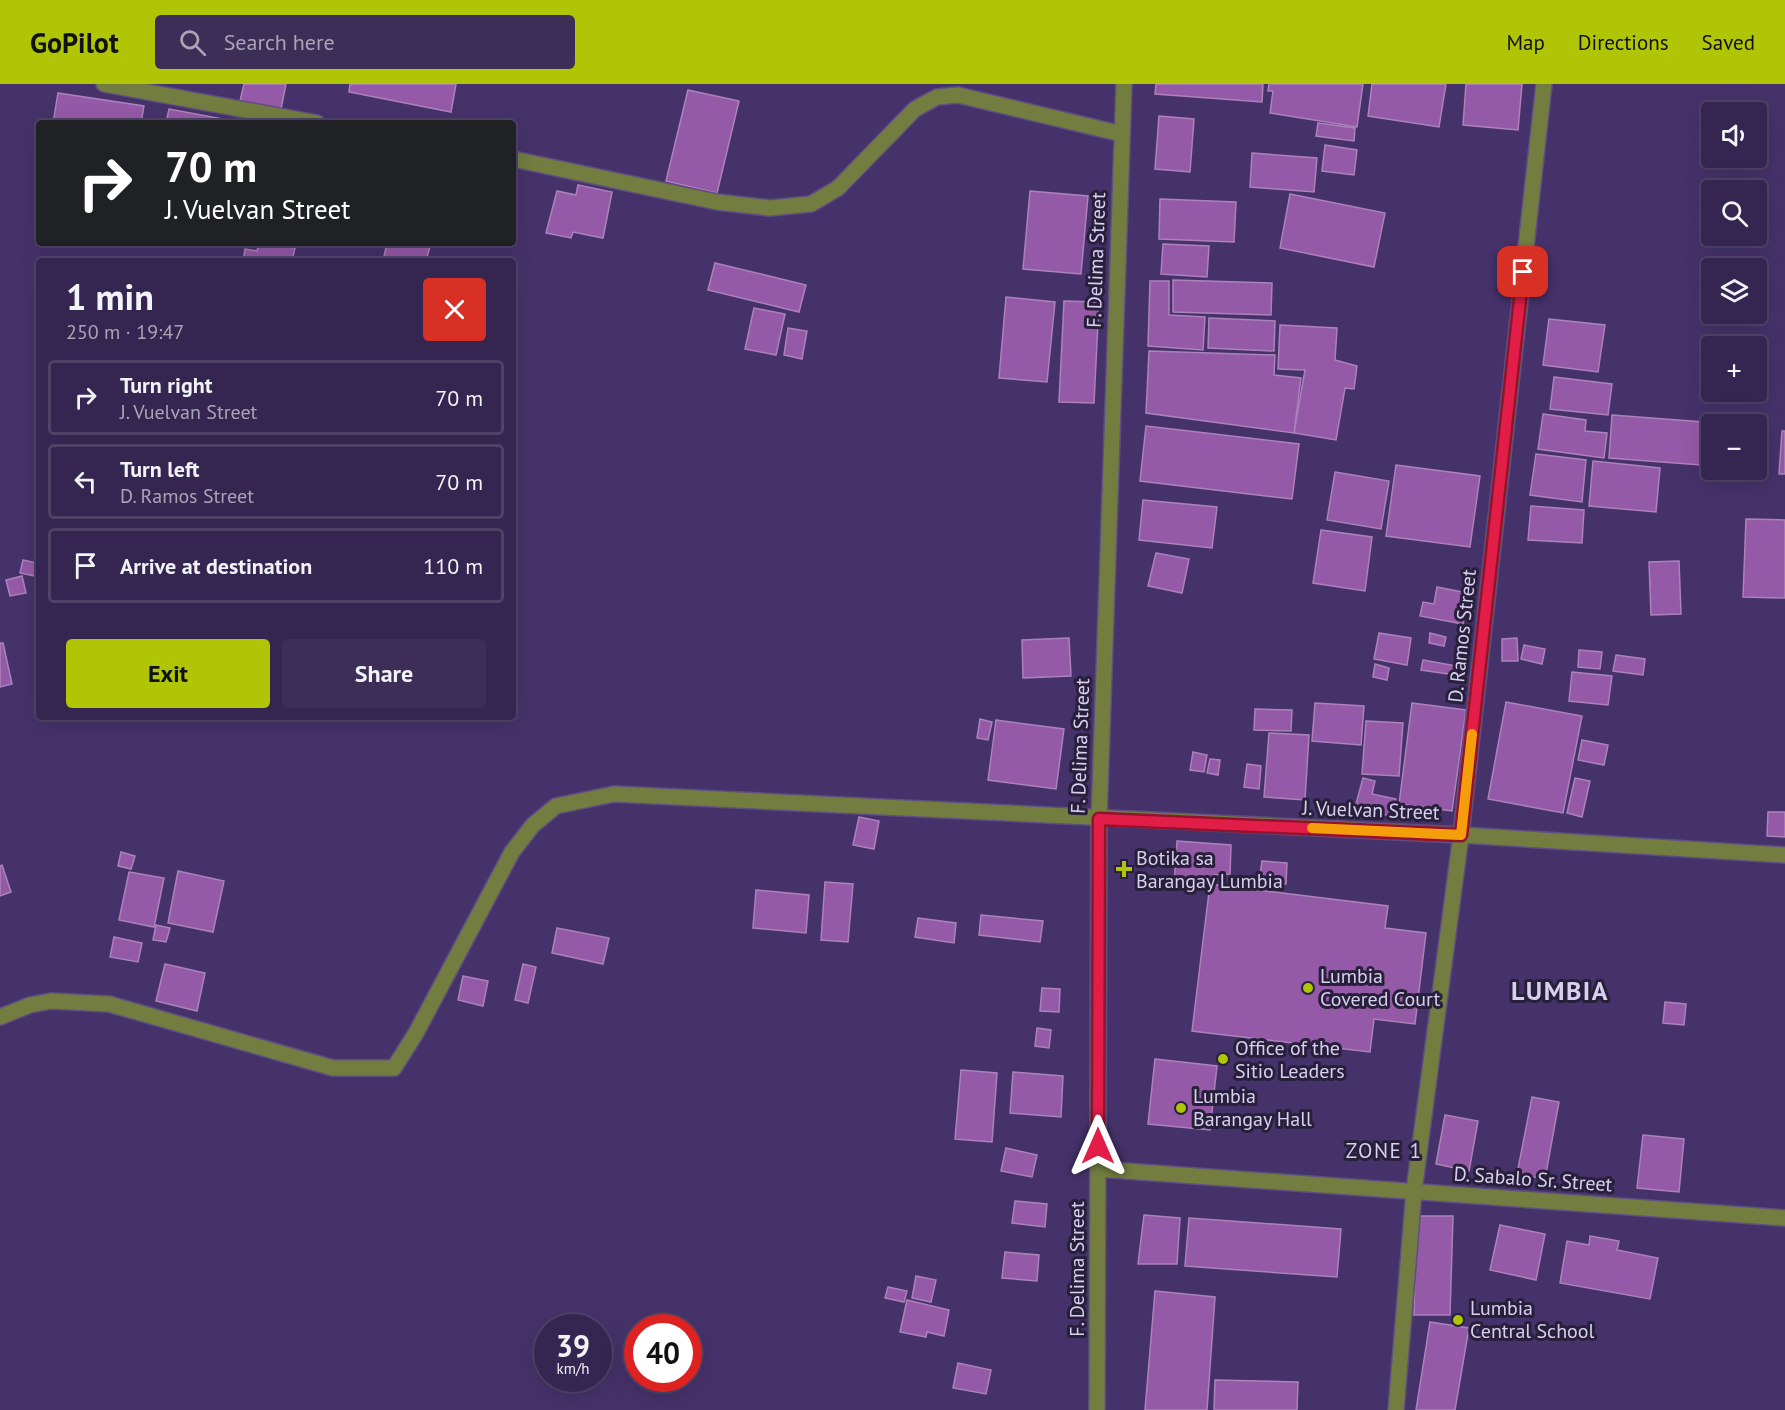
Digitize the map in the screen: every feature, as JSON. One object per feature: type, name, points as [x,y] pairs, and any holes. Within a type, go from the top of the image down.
[{"type":"street","points":[[104,84],[301,120]]},
{"type":"street","name":"F. Delima Street","points":[[1096,1410],[1099,819],[1124,84]]},
{"type":"street","name":"D. Ramos Street","points":[[1396,1410],[1414,1191],[1461,835],[1544,84]]},
{"type":"street","points":[[516,160],[717,202],[770,208],[811,204],[838,188],[915,109],[937,97],[958,95],[1122,134]]},
{"type":"street","name":"J. Vuelvan Street","points":[[0,1017],[30,1005],[51,1001],[109,1004],[333,1068],[394,1068],[416,1033],[512,852],[533,825],[556,806],[614,794],[1461,835],[1785,855]]},
{"type":"street","name":"D. Sabalo Sr. Street","points":[[1098,1169],[1785,1218]]},
{"type":"building","points":[[244,84],[286,84],[281,109],[240,101]]},
{"type":"building","points":[[350,84],[456,84],[451,112],[349,92]]},
{"type":"building","points":[[1156,84],[1263,84],[1262,102],[1155,94]]},
{"type":"building","points":[[1269,84],[1363,84],[1357,127],[1270,113],[1273,91],[1268,91]]},
{"type":"building","points":[[1372,84],[1446,84],[1439,127],[1368,116]]},
{"type":"building","points":[[1466,84],[1522,84],[1518,130],[1463,125]]},
{"type":"building","points":[[688,90],[739,101],[717,193],[666,181]]},
{"type":"building","points":[[58,93],[144,106],[142,120],[54,120]]},
{"type":"building","points":[[169,109],[223,119],[223,120],[167,120]]},
{"type":"building","points":[[1159,116],[1194,119],[1190,172],[1155,169]]},
{"type":"building","points":[[1318,123],[1355,128],[1354,141],[1316,136]]},
{"type":"building","points":[[1325,145],[1357,150],[1354,175],[1322,171]]},
{"type":"building","points":[[1252,153],[1317,158],[1314,192],[1250,187]]},
{"type":"building","points":[[578,185],[612,192],[603,238],[573,232],[571,238],[546,233],[557,191],[576,195]]},
{"type":"building","points":[[1030,191],[1088,196],[1081,274],[1023,269]]},
{"type":"building","points":[[1290,194],[1385,213],[1374,267],[1280,248]]},
{"type":"building","points":[[1160,199],[1236,202],[1234,242],[1159,239]]},
{"type":"building","points":[[1163,244],[1209,246],[1207,277],[1161,274]]},
{"type":"building","points":[[258,246],[295,248],[293,258],[244,258],[245,249],[257,251]]},
{"type":"building","points":[[386,246],[430,246],[427,258],[384,258]]},
{"type":"building","points":[[715,263],[806,285],[799,312],[708,290]]},
{"type":"building","points":[[1173,280],[1272,283],[1271,315],[1173,312]]},
{"type":"building","points":[[1150,281],[1169,281],[1169,315],[1205,317],[1203,350],[1148,346]]},
{"type":"building","points":[[1006,297],[1055,302],[1047,382],[999,378]]},
{"type":"building","points":[[1064,301],[1099,302],[1094,403],[1059,402]]},
{"type":"building","points":[[754,308],[785,314],[776,355],[745,349]]},
{"type":"building","points":[[1209,318],[1275,321],[1274,351],[1208,348]]},
{"type":"building","points":[[1549,319],[1605,325],[1598,372],[1543,365]]},
{"type":"building","points":[[1280,325],[1337,328],[1335,360],[1357,366],[1354,389],[1345,388],[1336,440],[1294,433],[1305,370],[1278,369]]},
{"type":"building","points":[[788,328],[807,331],[802,359],[784,355]]},
{"type":"building","points":[[1149,351],[1275,355],[1274,375],[1301,378],[1294,433],[1146,413]]},
{"type":"building","points":[[1554,377],[1612,384],[1608,415],[1550,409]]},
{"type":"building","points":[[1543,414],[1586,420],[1585,431],[1607,433],[1604,458],[1538,449]]},
{"type":"building","points":[[1612,415],[1701,422],[1701,465],[1609,458]]},
{"type":"building","points":[[1146,426],[1299,444],[1292,499],[1140,481]]},
{"type":"building","points":[[1782,431],[1785,431],[1785,474],[1779,474]]},
{"type":"building","points":[[1536,454],[1586,460],[1582,502],[1530,495]]},
{"type":"building","points":[[1593,461],[1660,468],[1656,512],[1589,506]]},
{"type":"building","points":[[1396,465],[1480,476],[1470,547],[1386,536]]},
{"type":"building","points":[[1335,472],[1389,481],[1381,529],[1327,520]]},
{"type":"building","points":[[1143,500],[1217,507],[1212,548],[1139,540]]},
{"type":"building","points":[[1531,506],[1584,510],[1582,543],[1528,540]]},
{"type":"building","points":[[1746,519],[1785,520],[1785,598],[1743,597]]},
{"type":"building","points":[[1321,530],[1372,537],[1365,591],[1313,583]]},
{"type":"building","points":[[1156,553],[1189,559],[1182,593],[1148,586]]},
{"type":"building","points":[[23,560],[36,563],[35,576],[20,573]]},
{"type":"building","points":[[1679,561],[1681,614],[1651,615],[1649,562]]},
{"type":"building","points":[[22,576],[26,593],[10,596],[6,580]]},
{"type":"building","points":[[1437,587],[1468,593],[1463,624],[1420,616],[1423,602],[1434,604]]},
{"type":"building","points":[[1379,633],[1411,638],[1407,665],[1374,659]]},
{"type":"building","points":[[1430,633],[1446,637],[1444,646],[1429,643]]},
{"type":"building","points":[[1069,638],[1071,676],[1023,678],[1022,640]]},
{"type":"building","points":[[1517,638],[1518,661],[1502,661],[1502,639]]},
{"type":"building","points":[[0,643],[3,643],[12,684],[0,687]]},
{"type":"building","points":[[1524,645],[1545,649],[1542,664],[1521,659]]},
{"type":"building","points":[[1579,650],[1602,652],[1600,669],[1578,667]]},
{"type":"building","points":[[1616,655],[1645,659],[1643,675],[1613,671]]},
{"type":"building","points":[[1423,660],[1457,666],[1455,675],[1421,670]]},
{"type":"building","points":[[1375,664],[1389,668],[1387,680],[1373,677]]},
{"type":"building","points":[[1572,672],[1612,676],[1608,705],[1569,701]]},
{"type":"building","points":[[1506,702],[1582,716],[1563,813],[1488,799]]},
{"type":"building","points":[[1315,703],[1364,706],[1361,745],[1312,741]]},
{"type":"building","points":[[1412,703],[1466,710],[1452,811],[1399,804]]},
{"type":"building","points":[[1255,709],[1292,710],[1291,731],[1254,730]]},
{"type":"building","points":[[980,719],[992,722],[988,740],[977,738]]},
{"type":"building","points":[[996,720],[1064,729],[1056,789],[988,780]]},
{"type":"building","points":[[1366,721],[1403,723],[1399,776],[1362,774]]},
{"type":"building","points":[[1269,733],[1309,735],[1305,800],[1264,797]]},
{"type":"building","points":[[1582,740],[1608,745],[1604,765],[1578,760]]},
{"type":"building","points":[[1193,752],[1207,755],[1204,772],[1190,770]]},
{"type":"building","points":[[1210,759],[1220,760],[1218,775],[1207,773]]},
{"type":"building","points":[[1247,764],[1261,766],[1259,789],[1244,787]]},
{"type":"building","points":[[1363,778],[1375,781],[1372,794],[1396,799],[1392,816],[1367,811],[1368,807],[1356,804]]},
{"type":"building","points":[[1575,778],[1590,781],[1582,817],[1567,813]]},
{"type":"building","points":[[1768,812],[1785,812],[1785,837],[1767,836]]},
{"type":"building","points":[[859,817],[879,821],[874,849],[853,845]]},
{"type":"building","points":[[1177,841],[1231,845],[1230,874],[1214,875],[1204,886],[1174,887]]},
{"type":"building","points":[[121,852],[135,856],[131,869],[118,866]]},
{"type":"building","points":[[1262,861],[1287,863],[1286,884],[1259,882]]},
{"type":"building","points":[[2,865],[11,892],[0,896],[0,866]]},
{"type":"building","points":[[178,871],[224,881],[213,932],[168,923]]},
{"type":"building","points":[[129,872],[164,878],[154,927],[119,920]]},
{"type":"building","points":[[825,882],[853,884],[848,942],[821,940]]},
{"type":"building","name":"Lumbia Covered Court","points":[[1210,884],[1388,906],[1385,928],[1426,933],[1415,1024],[1374,1019],[1370,1052],[1192,1031]]},
{"type":"building","points":[[756,890],[809,895],[806,933],[753,928]]},
{"type":"building","points":[[981,915],[1043,921],[1040,942],[979,935]]},
{"type":"building","points":[[918,918],[956,923],[954,943],[915,937]]},
{"type":"building","points":[[156,925],[170,928],[166,942],[153,940]]},
{"type":"building","points":[[557,928],[609,938],[603,964],[552,953]]},
{"type":"building","points":[[114,937],[142,943],[138,962],[110,957]]},
{"type":"building","points":[[165,964],[205,973],[197,1011],[156,1001]]},
{"type":"building","points":[[523,964],[536,967],[528,1003],[515,1000]]},
{"type":"building","points":[[463,976],[488,981],[483,1006],[458,1000]]},
{"type":"building","points":[[1042,988],[1060,989],[1059,1012],[1040,1011]]},
{"type":"building","points":[[1665,1002],[1686,1004],[1684,1025],[1663,1023]]},
{"type":"building","points":[[1037,1028],[1051,1030],[1049,1048],[1035,1046]]},
{"type":"building","name":"Lumbia Barangay Hall","points":[[1155,1059],[1217,1066],[1210,1130],[1148,1124]]},
{"type":"building","points":[[961,1070],[997,1073],[992,1142],[955,1139]]},
{"type":"building","points":[[1013,1072],[1063,1076],[1061,1117],[1010,1113]]},
{"type":"building","points":[[1532,1097],[1559,1102],[1545,1179],[1517,1174]]},
{"type":"building","points":[[1445,1115],[1478,1121],[1469,1171],[1436,1164]]},
{"type":"building","points":[[1643,1135],[1684,1139],[1679,1192],[1637,1188]]},
{"type":"building","points":[[1006,1148],[1037,1155],[1032,1177],[1001,1171]]},
{"type":"building","points":[[1015,1201],[1047,1204],[1045,1227],[1012,1223]]},
{"type":"building","points":[[1144,1215],[1180,1218],[1177,1264],[1138,1264]]},
{"type":"building","points":[[1416,1216],[1453,1216],[1450,1315],[1414,1315]]},
{"type":"building","points":[[1189,1218],[1341,1229],[1337,1277],[1185,1266]]},
{"type":"building","points":[[1500,1225],[1545,1234],[1536,1280],[1490,1270]]},
{"type":"building","points":[[1590,1236],[1619,1241],[1617,1250],[1658,1258],[1650,1299],[1560,1283],[1567,1241],[1589,1245]]},
{"type":"building","points":[[1005,1252],[1039,1255],[1037,1281],[1002,1278]]},
{"type":"building","points":[[916,1276],[936,1280],[931,1302],[912,1298]]},
{"type":"building","points":[[888,1287],[907,1291],[904,1302],[885,1298]]},
{"type":"building","points":[[1155,1291],[1215,1297],[1207,1410],[1145,1410]]},
{"type":"building","points":[[907,1300],[949,1310],[944,1336],[927,1332],[926,1337],[900,1332]]},
{"type":"building","points":[[1430,1322],[1469,1328],[1455,1410],[1416,1410]]},
{"type":"building","points":[[958,1363],[991,1370],[986,1394],[953,1388]]},
{"type":"building","points":[[1215,1380],[1298,1382],[1297,1410],[1214,1410]]},
{"type":"slow traffic","points":[[1312,828],[1461,835],[1472,734]]},
{"type":"place","name":"Botika sa Barangay Lumbia","points":[[1124,869]]},
{"type":"place","name":"Lumbia Covered Court","points":[[1308,988]]},
{"type":"place","name":"Office of the Sitio Leaders","points":[[1223,1059]]},
{"type":"place","name":"Lumbia Barangay Hall","points":[[1181,1108]]},
{"type":"place","name":"Lumbia Central School","points":[[1458,1320]]},
{"type":"district","name":"LUMBIA","points":[[1560,991]]},
{"type":"district","name":"ZONE 1","points":[[1384,1151]]},
{"type":"route","points":[[1098,1146],[1099,819],[1461,835],[1523,272]]}]
